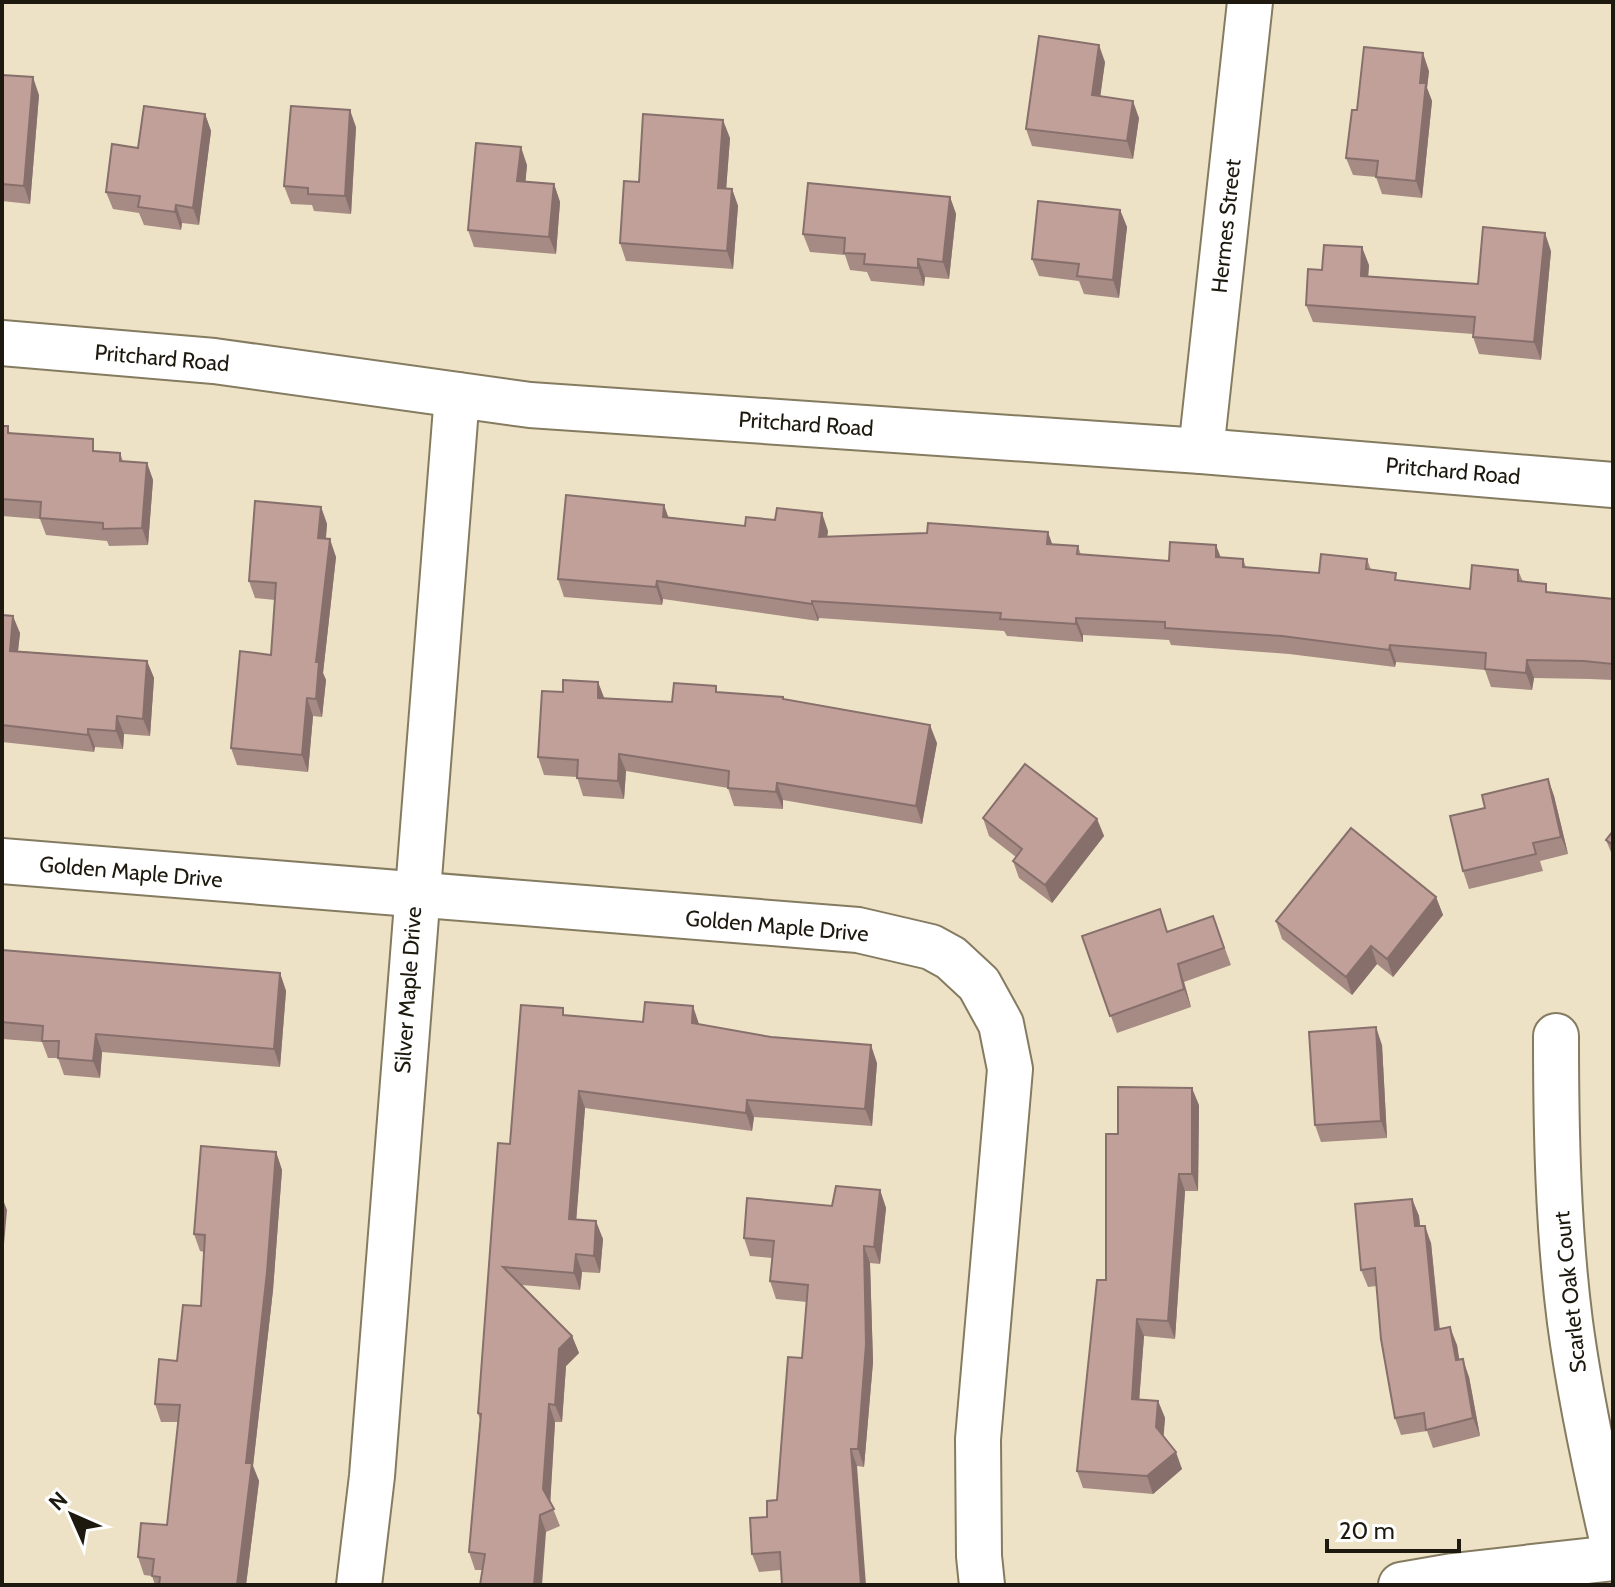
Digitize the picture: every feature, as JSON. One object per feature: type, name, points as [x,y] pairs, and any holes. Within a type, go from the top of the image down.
[{"type":"street","name":"Hermes Street","points":[[1201,451],[1250,2]]},
{"type":"street","name":"Pritchard Road","points":[[2,343],[214,361],[530,405],[1201,451],[1613,485]]},
{"type":"street","name":"Silver Maple Drive","points":[[359,1585],[372,1476],[415,896],[457,395]]},
{"type":"street","name":"Golden Maple Drive","points":[[2,861],[858,930],[931,947],[951,958],[979,984],[1001,1024],[1010,1069],[978,1439],[982,1585]]},
{"type":"street","name":"Scarlet Oak Court","points":[[1556,1036],[1556,1154],[1570,1322],[1592,1455],[1613,1544]]},
{"type":"street","points":[[1401,1585],[1613,1558]]},
{"type":"building","points":[[1039,36],[1099,45],[1092,95],[1133,101],[1127,141],[1026,129]]},
{"type":"building","points":[[1364,47],[1423,53],[1420,83],[1426,83],[1416,181],[1376,177],[1378,161],[1346,158],[1352,110],[1357,110]]},
{"type":"building","points":[[2,75],[33,77],[24,186],[2,184]]},
{"type":"building","points":[[144,106],[205,114],[193,208],[176,205],[175,212],[138,207],[140,196],[106,192],[112,144],[138,148]]},
{"type":"building","points":[[291,106],[350,110],[345,196],[308,194],[308,188],[284,186]]},
{"type":"building","points":[[643,114],[723,120],[718,188],[732,189],[727,251],[620,243],[624,181],[639,182]]},
{"type":"building","points":[[476,143],[521,147],[517,181],[554,184],[549,237],[468,230]]},
{"type":"building","points":[[808,183],[950,197],[943,262],[918,259],[918,268],[864,264],[865,254],[844,253],[845,238],[803,234]]},
{"type":"building","points":[[1038,201],[1120,210],[1113,280],[1077,276],[1079,264],[1032,259]]},
{"type":"building","points":[[1483,227],[1545,233],[1534,342],[1473,337],[1475,317],[1306,305],[1308,269],[1322,270],[1324,245],[1362,247],[1361,276],[1478,284]]},
{"type":"building","points":[[2,426],[8,426],[8,433],[93,439],[93,451],[120,453],[120,461],[147,463],[142,528],[103,529],[103,523],[40,518],[41,502],[2,499]]},
{"type":"building","points":[[566,495],[664,505],[663,517],[745,526],[746,517],[775,520],[777,508],[822,513],[819,537],[927,533],[928,523],[970,526],[1048,532],[1047,544],[1078,546],[1077,554],[1169,561],[1170,542],[1216,545],[1216,557],[1243,559],[1243,567],[1319,573],[1321,554],[1367,559],[1366,569],[1396,573],[1395,580],[1470,589],[1472,565],[1518,570],[1518,581],[1546,584],[1546,592],[1613,599],[1613,664],[1527,660],[1526,673],[1485,669],[1486,653],[1390,645],[1389,650],[1282,636],[1165,628],[1165,622],[1076,618],[1076,624],[1000,619],[1001,613],[812,601],[812,604],[657,581],[656,587],[558,579]]},
{"type":"building","points":[[255,501],[321,507],[318,538],[330,539],[316,662],[319,662],[316,699],[307,698],[302,755],[231,748],[240,651],[271,655],[276,583],[249,581]]},
{"type":"building","points":[[2,615],[13,616],[10,651],[147,661],[143,719],[117,716],[116,731],[88,729],[88,735],[2,725]]},
{"type":"building","points":[[563,680],[598,682],[598,698],[672,702],[674,683],[716,686],[716,692],[783,697],[930,725],[916,806],[777,783],[776,792],[728,788],[729,771],[619,754],[618,781],[577,778],[578,760],[538,757],[542,691],[563,692]]},
{"type":"building","points":[[1025,764],[1097,819],[1045,885],[1013,861],[1022,849],[983,818]]},
{"type":"building","points":[[1548,779],[1561,837],[1533,843],[1536,854],[1463,871],[1450,816],[1485,808],[1482,795]]},
{"type":"building","points":[[1351,828],[1436,897],[1387,959],[1371,946],[1346,977],[1276,921]]},
{"type":"building","points":[[1613,831],[1613,845],[1606,840]]},
{"type":"building","points":[[1160,909],[1167,932],[1213,916],[1224,948],[1178,964],[1184,989],[1110,1016],[1082,936]]},
{"type":"building","points":[[2,950],[280,973],[274,1049],[96,1034],[93,1061],[58,1058],[59,1041],[42,1041],[43,1026],[2,1022]]},
{"type":"building","points":[[645,1002],[693,1006],[692,1023],[771,1037],[871,1045],[865,1109],[747,1100],[746,1113],[579,1091],[569,1219],[596,1221],[594,1256],[576,1254],[574,1273],[503,1267],[572,1336],[559,1349],[555,1405],[549,1404],[543,1489],[554,1509],[540,1515],[534,1585],[480,1585],[485,1554],[469,1552],[481,1414],[478,1413],[498,1143],[510,1144],[521,1005],[563,1008],[563,1015],[643,1022]]},
{"type":"building","points":[[1376,1027],[1381,1121],[1315,1125],[1309,1032]]},
{"type":"building","points":[[1118,1087],[1192,1088],[1192,1174],[1179,1174],[1168,1321],[1137,1319],[1132,1399],[1158,1401],[1156,1427],[1176,1452],[1147,1476],[1077,1471],[1097,1280],[1106,1280],[1106,1134],[1118,1134]]},
{"type":"building","points":[[201,1146],[276,1152],[267,1272],[246,1463],[252,1463],[237,1585],[159,1585],[160,1577],[152,1576],[154,1559],[138,1557],[141,1523],[167,1525],[180,1405],[155,1404],[159,1359],[177,1361],[183,1305],[201,1306],[205,1235],[194,1234]]},
{"type":"building","points":[[836,1186],[880,1190],[874,1247],[864,1246],[866,1344],[858,1449],[851,1449],[861,1585],[782,1585],[780,1552],[752,1554],[750,1518],[767,1517],[767,1501],[777,1500],[788,1357],[802,1358],[808,1285],[770,1281],[774,1241],[744,1238],[747,1198],[832,1206]]},
{"type":"building","points":[[1412,1199],[1415,1226],[1425,1226],[1435,1330],[1450,1327],[1456,1360],[1463,1359],[1473,1418],[1426,1430],[1424,1413],[1395,1418],[1381,1339],[1375,1268],[1361,1270],[1355,1204]]}]
